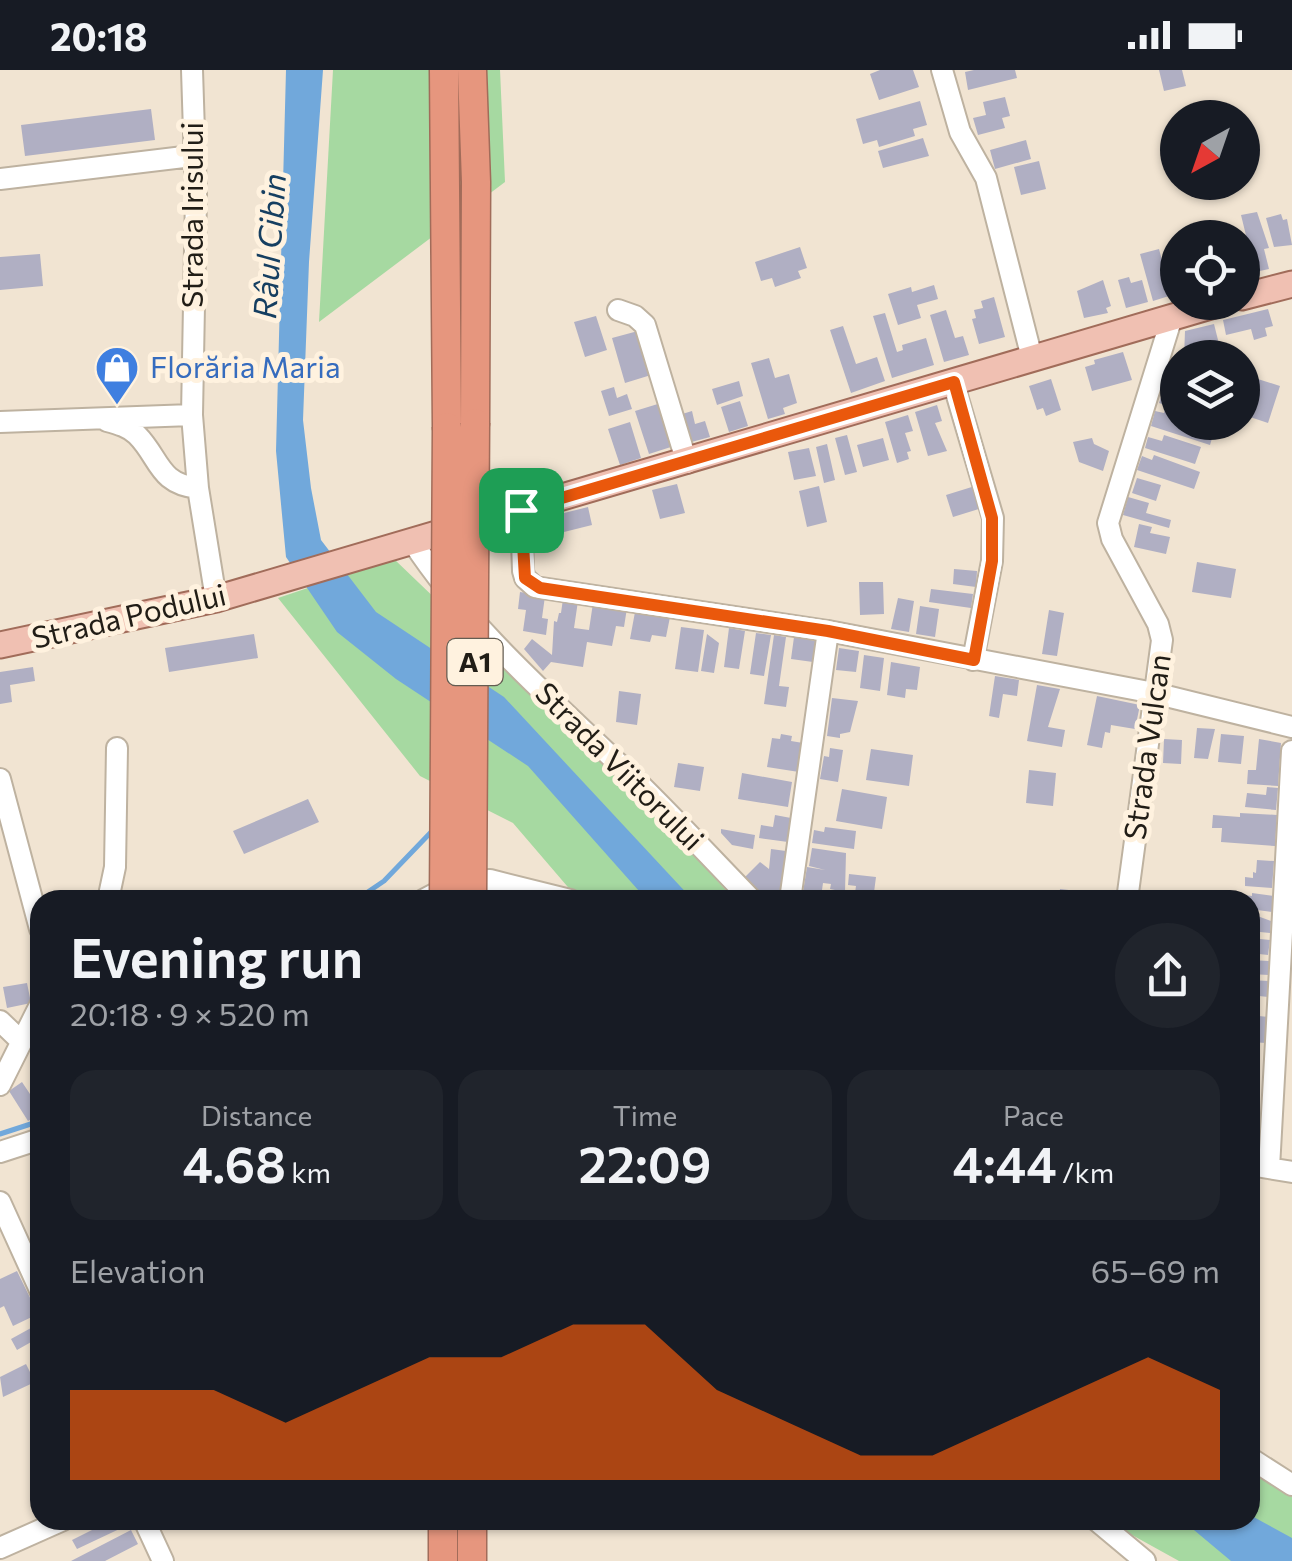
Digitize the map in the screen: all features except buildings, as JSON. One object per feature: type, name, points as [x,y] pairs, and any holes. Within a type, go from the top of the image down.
[{"type":"highway","name":"A1","points":[[444,70],[461,425]]},
{"type":"highway","name":"A1","points":[[458,890],[461,425],[472,70]]},
{"type":"highway","points":[[443,1530],[443,1561]]},
{"type":"highway","points":[[472,1530],[472,1561]]},
{"type":"main road","points":[[1260,293],[1292,284]]},
{"type":"main road","name":"Strada Podului","points":[[0,645],[216,599],[1162,320]]},
{"type":"street","name":"Strada Irisului","points":[[192,70],[196,195],[192,415],[198,488],[216,599]]},
{"type":"street","points":[[942,70],[960,132],[986,178],[1032,358]]},
{"type":"street","points":[[0,179],[192,156]]},
{"type":"street","points":[[618,310],[636,316],[645,326],[687,463]]},
{"type":"street","name":"Strada Vulcan","points":[[1128,890],[1162,640],[1158,624],[1112,539],[1108,523],[1171,320]]},
{"type":"street","points":[[954,382],[992,518],[992,561],[974,660]]},
{"type":"street","points":[[0,422],[192,415]]},
{"type":"street","points":[[102,419],[124,426],[138,436],[166,476],[198,488]]},
{"type":"street","points":[[521,510],[523,571],[535,586],[828,631],[1154,693],[1292,727]]},
{"type":"street","name":"Strada Viitorului","points":[[402,544],[502,652],[640,783],[742,890]]},
{"type":"street","points":[[791,890],[828,631]]},
{"type":"street","points":[[110,890],[116,867],[117,748]]},
{"type":"street","points":[[1292,751],[1260,1166],[1292,1172]]},
{"type":"street","points":[[0,778],[30,891]]},
{"type":"street","points":[[467,890],[490,880],[530,890]]},
{"type":"street","points":[[0,1021],[21,1041]]},
{"type":"street","points":[[0,1086],[30,1024]]},
{"type":"street","points":[[0,1152],[30,1142]]},
{"type":"street","points":[[0,1202],[8,1243],[30,1275]]},
{"type":"street","points":[[1260,1464],[1292,1485]]},
{"type":"street","points":[[0,1548],[41,1530]]},
{"type":"street","points":[[149,1530],[163,1561]]},
{"type":"street","points":[[1108,1530],[1146,1561]]},
{"type":"green space","points":[[333,70],[500,70],[505,182],[319,322]]},
{"type":"green space","points":[[394,559],[632,787],[726,890],[570,890],[513,823],[420,776],[278,598]]},
{"type":"green space","points":[[1260,1475],[1292,1497],[1292,1561],[1179,1561],[1123,1530],[1260,1530]]},
{"type":"water","points":[[286,70],[323,70],[309,262],[303,420],[321,540],[376,612],[504,697],[684,890],[638,890],[528,766],[396,679],[337,632],[286,557],[276,451]]},
{"type":"water","points":[[1260,1520],[1292,1538],[1292,1561],[1231,1561],[1194,1530],[1260,1530]]},
{"type":"waterway","points":[[371,890],[435,828]]},
{"type":"waterway","points":[[0,1134],[30,1124]]},
{"type":"place","name":"Florăria Maria","points":[[117,406]]},
{"type":"route","points":[[954,382],[985,489],[994,541],[974,660],[828,631],[535,586],[523,571],[521,510],[954,382]]},
{"type":"water label","name":"Râul Cibin","points":[[270,246]]}]
